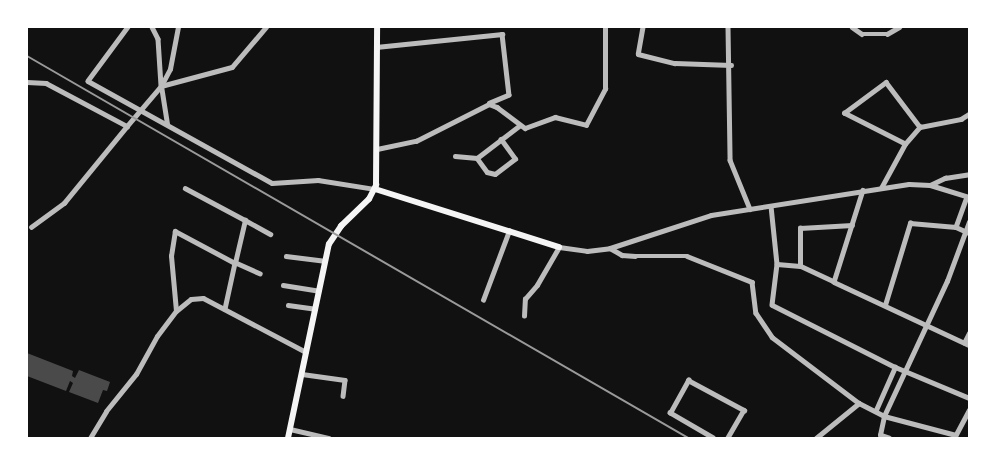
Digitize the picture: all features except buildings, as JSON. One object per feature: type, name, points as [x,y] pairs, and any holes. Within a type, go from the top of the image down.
[{"type":"main road","points":[[288,438],[324,261],[335,233],[365,204],[375,189],[376,27]]},
{"type":"main road","points":[[375,189],[559,248]]},
{"type":"street","points":[[128,27],[88,81],[272,183],[318,180],[375,189]]},
{"type":"street","points":[[152,27],[158,39],[160,86],[167,124]]},
{"type":"street","points":[[31,227],[64,203],[160,86],[170,69],[178,27]]},
{"type":"street","points":[[160,86],[232,67],[266,27]]},
{"type":"street","points":[[489,104],[497,106],[519,126],[525,128],[555,117],[586,125],[605,89],[605,27]]},
{"type":"street","points":[[643,27],[638,54],[675,63],[731,65]]},
{"type":"street","points":[[728,27],[731,65],[728,130],[730,160],[750,209]]},
{"type":"street","points":[[852,27],[862,34],[887,34],[899,27]]},
{"type":"street","points":[[376,47],[502,34],[509,95],[416,141],[377,149]]},
{"type":"street","points":[[27,82],[46,83],[127,126]]},
{"type":"street","points":[[905,144],[844,113],[886,82],[920,127]]},
{"type":"street","points":[[881,188],[905,144],[920,127],[961,119],[969,114]]},
{"type":"street","points":[[455,156],[477,158],[519,126]]},
{"type":"street","points":[[477,158],[487,172],[495,174],[515,159],[501,140]]},
{"type":"street","points":[[930,185],[945,178],[969,174]]},
{"type":"street","points":[[524,316],[525,300],[537,285],[559,248],[587,251],[610,248],[690,221],[750,209],[909,184],[930,185],[968,197],[956,227]]},
{"type":"street","points":[[185,188],[270,234]]},
{"type":"street","points":[[834,282],[863,190]]},
{"type":"street","points":[[771,206],[777,264],[772,305],[895,367],[969,398]]},
{"type":"street","points":[[225,309],[245,220]]},
{"type":"street","points":[[889,438],[879,436],[884,416],[947,281],[969,222]]},
{"type":"street","points":[[885,305],[910,223],[956,227],[967,232]]},
{"type":"street","points":[[800,266],[800,228],[852,225]]},
{"type":"street","points":[[176,311],[171,256],[176,231],[260,274]]},
{"type":"street","points":[[483,300],[509,231]]},
{"type":"street","points":[[610,248],[622,255],[687,256],[752,282],[756,313],[772,337],[859,404],[876,410],[884,416],[955,436],[969,410]]},
{"type":"street","points":[[286,256],[324,261]]},
{"type":"street","points":[[777,264],[800,266],[967,344],[969,333]]},
{"type":"street","points":[[282,285],[319,291]]},
{"type":"street","points":[[90,438],[106,411],[136,374],[157,336],[185,302],[197,298],[225,309],[306,352]]},
{"type":"street","points":[[288,305],[315,309]]},
{"type":"street","points":[[876,410],[895,367]]},
{"type":"street","points":[[302,374],[345,380],[342,396]]},
{"type":"street","points":[[713,438],[670,413],[688,380],[744,410],[728,438]]},
{"type":"street","points":[[816,438],[859,404]]},
{"type":"street","points":[[290,429],[330,438]]},
{"type":"railway","points":[[27,56],[688,438]]}]
